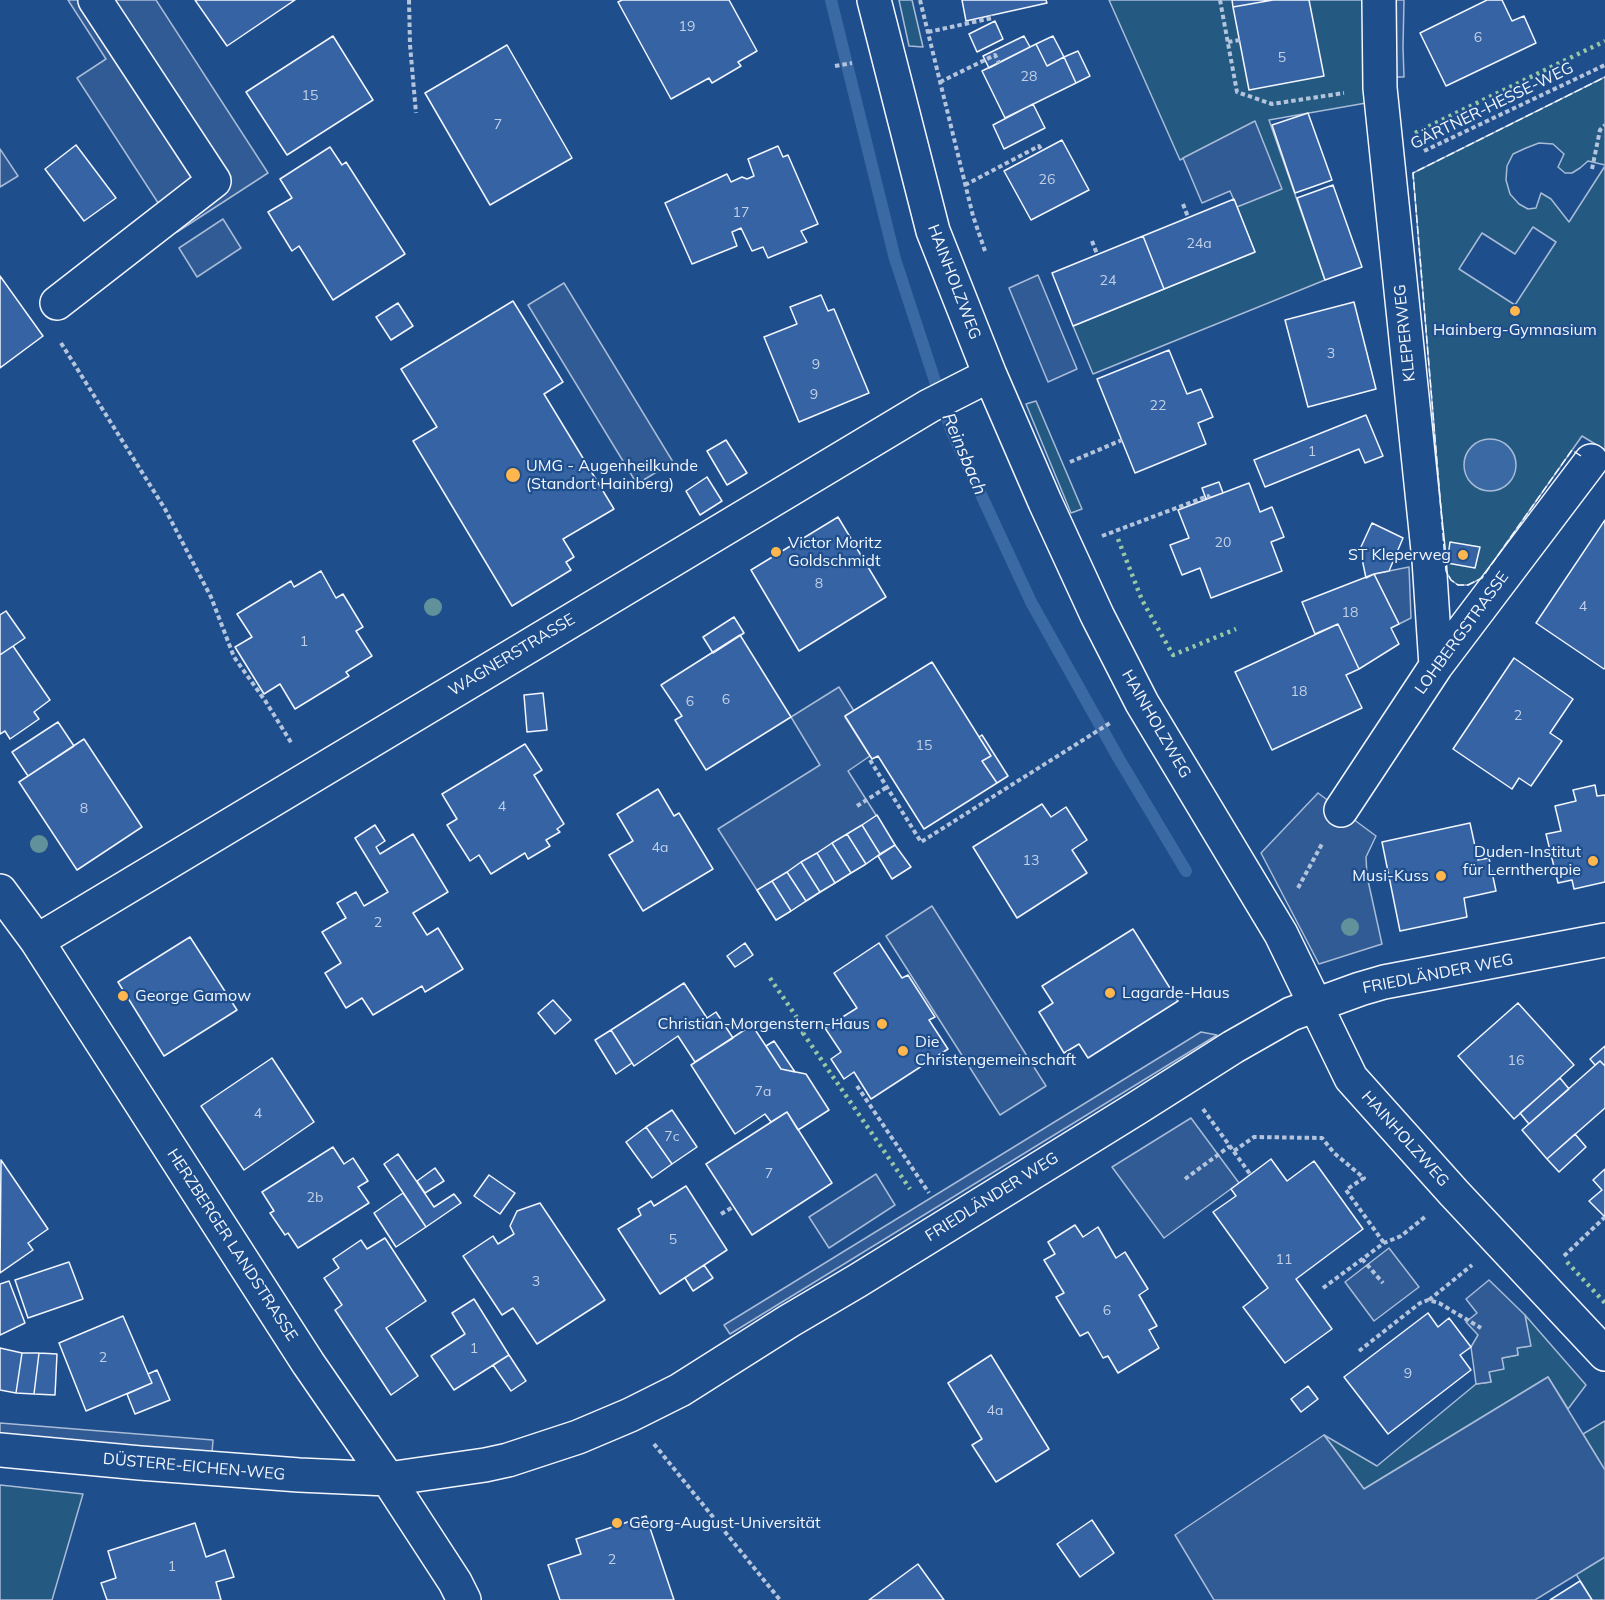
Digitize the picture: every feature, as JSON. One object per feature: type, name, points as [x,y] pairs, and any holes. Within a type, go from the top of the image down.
[{"type":"street","points":[[57,303],[214,181],[95,0]]},
{"type":"street","name":"HAINHOLZWEG","points":[[874,0],[933,231],[990,375],[1066,549],[1142,703],[1281,934],[1351,1078],[1454,1193],[1605,1354]]},
{"type":"street","name":"KLEPERWEG","points":[[1379,0],[1380,88],[1429,560],[1436,666]]},
{"type":"street","name":"WAGNERSTRASSE","points":[[37,941],[940,400],[990,375]]},
{"type":"street","name":"LOHBERGSTRASSE","points":[[1341,810],[1436,666],[1591,461]]},
{"type":"street","name":"HERZBERGER LANDSTRASSE","points":[[0,891],[37,941],[308,1363],[455,1582],[464,1600]]},
{"type":"street","name":"FRIEDLÄNDER WEG","points":[[388,1479],[508,1460],[578,1437],[680,1390],[1181,1079],[1292,1014],[1384,982],[1605,940]]},
{"type":"street","name":"DÜSTERE-EICHEN-WEG","points":[[0,1450],[299,1476],[388,1479]]},
{"type":"path","points":[[409,0],[416,113]]},
{"type":"path","points":[[920,0],[973,216],[986,255]]},
{"type":"path","points":[[1220,0],[1237,92],[1272,104],[1380,88]]},
{"type":"path","points":[[928,32],[992,18],[992,15]]},
{"type":"path","points":[[1228,42],[1240,40]]},
{"type":"path","points":[[940,82],[996,55],[999,63]]},
{"type":"path","points":[[835,66],[855,62]]},
{"type":"path","name":"GÄRTNER-HESSE-WEG","points":[[1388,168],[1605,65]]},
{"type":"path","points":[[1592,170],[1600,130],[1605,126]]},
{"type":"path","points":[[965,185],[1039,146],[1042,151]]},
{"type":"path","points":[[1183,204],[1188,217]]},
{"type":"path","points":[[1092,241],[1097,254]]},
{"type":"path","points":[[61,343],[165,509],[211,597],[234,657],[266,702],[312,775]]},
{"type":"path","points":[[1074,472],[1070,462],[1122,440]]},
{"type":"path","points":[[1066,549],[1208,496],[1209,498]]},
{"type":"path","points":[[870,760],[921,842],[1106,726]]},
{"type":"path","points":[[857,806],[887,787]]},
{"type":"path","points":[[1281,934],[1288,906],[1341,810]]},
{"type":"path","points":[[1181,1079],[1250,1174]]},
{"type":"path","points":[[857,1086],[949,1224]]},
{"type":"path","points":[[1234,1152],[1254,1137],[1322,1138],[1334,1153],[1364,1179],[1346,1190],[1384,1243]]},
{"type":"path","points":[[1185,1179],[1230,1146]]},
{"type":"path","points":[[1323,1288],[1384,1243],[1401,1236],[1454,1193]]},
{"type":"path","points":[[721,1214],[733,1207]]},
{"type":"path","points":[[1537,1282],[1605,1217]]},
{"type":"path","points":[[1359,1351],[1501,1242]]},
{"type":"path","points":[[1362,1259],[1383,1282]]},
{"type":"path","points":[[1428,1300],[1439,1303],[1481,1328]]},
{"type":"path","points":[[630,1415],[780,1600]]},
{"type":"shaded area","points":[[68,0],[156,0],[268,173],[177,232],[77,78],[106,59]]},
{"type":"shaded area","points":[[899,0],[912,0],[923,47],[909,46]]},
{"type":"shaded area","points":[[1109,0],[1365,0],[1366,103],[1269,120],[1325,280],[1093,374],[1073,326],[1255,252],[1237,207],[1255,122],[1180,160]]},
{"type":"shaded area","points":[[1391,0],[1404,0],[1404,77],[1392,77]]},
{"type":"shaded area","name":"Hainberg-Gymnasium","points":[[1605,77],[1605,165],[1588,161],[1572,173],[1565,173],[1558,167],[1564,154],[1553,144],[1539,143],[1513,154],[1507,166],[1506,180],[1510,194],[1519,204],[1528,209],[1536,208],[1541,193],[1551,199],[1569,222],[1605,166],[1605,450],[1582,436],[1482,578],[1468,585],[1458,585],[1451,580],[1446,571],[1413,173]],"holes":[[[1533,227],[1556,242],[1515,305],[1459,269],[1482,233],[1515,254]]]},
{"type":"shaded area","points":[[1255,121],[1282,189],[1237,207],[1230,191],[1202,203],[1183,158]]},
{"type":"shaded area","points":[[0,149],[18,176],[0,187]]},
{"type":"shaded area","points":[[223,219],[241,248],[197,277],[179,248]]},
{"type":"shaded area","points":[[1038,275],[1077,369],[1048,382],[1009,288]]},
{"type":"shaded area","points":[[564,283],[673,462],[637,484],[528,305]]},
{"type":"shaded area","points":[[1036,401],[1082,509],[1071,513],[1026,404]]},
{"type":"shaded area","points":[[1490,439],[1500,441],[1508,447],[1514,455],[1516,465],[1514,475],[1508,483],[1500,489],[1490,491],[1480,489],[1472,483],[1466,475],[1464,465],[1466,455],[1472,447],[1480,441]]},
{"type":"shaded area","points":[[1409,567],[1411,618],[1399,624],[1374,574]]},
{"type":"shaded area","points":[[839,687],[854,711],[845,717],[870,756],[848,771],[895,845],[776,920],[718,829],[820,765],[791,717]]},
{"type":"shaded area","points":[[1318,793],[1376,836],[1366,857],[1367,876],[1382,944],[1319,964],[1261,853]]},
{"type":"shaded area","points":[[932,906],[1046,1086],[1000,1115],[886,936]]},
{"type":"shaded area","points":[[1201,1032],[1217,1035],[730,1334],[724,1325]]},
{"type":"shaded area","points":[[1191,1118],[1239,1183],[1164,1238],[1112,1167]]},
{"type":"shaded area","points":[[876,1174],[895,1205],[829,1248],[809,1217]]},
{"type":"shaded area","points":[[1389,1248],[1419,1287],[1374,1321],[1345,1282]]},
{"type":"shaded area","points":[[1489,1280],[1525,1315],[1531,1346],[1517,1348],[1518,1355],[1502,1358],[1504,1369],[1489,1372],[1491,1382],[1476,1384],[1471,1347],[1478,1335],[1466,1322],[1477,1313],[1466,1299]]},
{"type":"shaded area","points":[[1525,1315],[1586,1385],[1568,1409],[1548,1377],[1364,1489],[1324,1435],[1377,1466],[1476,1384],[1491,1382],[1489,1372],[1502,1358],[1518,1355],[1517,1348],[1530,1346]]},
{"type":"shaded area","points":[[1548,1377],[1605,1470],[1605,1557],[1535,1600],[1214,1600],[1175,1535],[1324,1435],[1364,1489]]},
{"type":"shaded area","points":[[1605,1421],[1605,1475],[1583,1434]]},
{"type":"shaded area","points":[[0,1423],[213,1440],[212,1453],[0,1436]]},
{"type":"shaded area","points":[[0,1485],[83,1494],[52,1600],[0,1600]]},
{"type":"shaded area","points":[[1605,1557],[1605,1600],[1592,1600],[1576,1574]]},
{"type":"building","points":[[195,0],[295,0],[227,46]]},
{"type":"building","points":[[622,0],[729,0],[757,51],[738,62],[741,66],[712,83],[709,78],[671,99],[618,2]]},
{"type":"building","points":[[962,0],[1046,0],[1047,3],[966,21]]},
{"type":"building","points":[[1232,0],[1273,0],[1233,7]]},
{"type":"building","points":[[1273,0],[1309,0],[1324,76],[1249,90],[1233,7]]},
{"type":"building","points":[[1487,0],[1502,0],[1512,21],[1524,16],[1536,43],[1446,86],[1420,33]]},
{"type":"building","points":[[995,21],[1003,39],[977,52],[969,34]]},
{"type":"building","points":[[333,36],[373,100],[287,155],[246,92]]},
{"type":"building","points":[[1024,36],[1030,47],[989,68],[983,56]]},
{"type":"building","points":[[1053,36],[1064,57],[1047,66],[1036,44]]},
{"type":"building","points":[[1036,44],[1047,66],[1064,57],[1076,83],[1005,118],[982,71]]},
{"type":"building","points":[[507,45],[572,158],[490,205],[425,93]]},
{"type":"building","points":[[1078,51],[1090,76],[1076,83],[1064,57]]},
{"type":"building","points":[[1033,104],[1045,128],[1004,149],[993,125]]},
{"type":"building","points":[[1308,113],[1332,180],[1295,193],[1272,125]]},
{"type":"building","points":[[1062,140],[1089,190],[1031,220],[1004,171]]},
{"type":"building","points":[[76,145],[116,198],[84,221],[45,169]]},
{"type":"building","points":[[778,146],[783,157],[788,155],[818,224],[801,231],[807,242],[768,258],[763,247],[752,251],[741,228],[732,232],[737,246],[692,264],[665,203],[727,174],[731,182],[742,177],[747,179],[754,176],[748,159]]},
{"type":"building","points":[[330,147],[342,165],[346,162],[405,254],[333,300],[299,246],[292,251],[268,212],[292,198],[280,179]]},
{"type":"building","points":[[1333,185],[1362,267],[1325,280],[1297,198]]},
{"type":"building","points":[[1234,199],[1255,252],[1164,289],[1143,236]]},
{"type":"building","points":[[1143,236],[1164,289],[1073,326],[1052,273]]},
{"type":"building","points":[[0,276],[43,336],[0,368]]},
{"type":"building","points":[[821,295],[828,311],[834,309],[869,393],[799,422],[764,337],[797,324],[790,307]]},
{"type":"building","name":"UMG - Augenheilkunde (Standort Hainberg)","points":[[513,301],[563,382],[544,394],[614,509],[563,539],[574,557],[566,562],[571,570],[512,606],[413,441],[437,427],[401,369]]},
{"type":"building","points":[[1354,302],[1376,389],[1308,407],[1285,320]]},
{"type":"building","points":[[398,303],[413,326],[391,340],[376,317]]},
{"type":"building","points":[[1169,350],[1187,394],[1201,389],[1213,417],[1198,423],[1206,444],[1135,473],[1097,379]]},
{"type":"building","points":[[1366,415],[1383,456],[1365,463],[1359,449],[1265,487],[1254,460]]},
{"type":"building","points":[[726,440],[747,473],[727,485],[707,451]]},
{"type":"building","points":[[707,477],[722,501],[700,515],[686,491]]},
{"type":"building","points":[[1219,482],[1223,493],[1206,499],[1202,488]]},
{"type":"building","points":[[1249,483],[1260,512],[1272,507],[1284,537],[1271,542],[1282,571],[1211,598],[1200,568],[1182,575],[1170,545],[1189,538],[1178,510]]},
{"type":"building","points":[[838,517],[886,597],[799,651],[751,570]]},
{"type":"building","points":[[1605,520],[1605,668],[1604,669],[1536,623]]},
{"type":"building","points":[[1372,523],[1403,538],[1389,571],[1366,578],[1360,549]]},
{"type":"building","name":"ST Kleperweg","points":[[1450,542],[1480,547],[1475,568],[1447,563]]},
{"type":"building","points":[[321,571],[336,598],[343,594],[363,627],[356,631],[372,656],[346,672],[349,676],[295,709],[280,684],[264,694],[235,647],[252,637],[237,614],[291,581],[294,587]]},
{"type":"building","points":[[1374,574],[1399,624],[1391,628],[1399,644],[1359,669],[1338,624],[1315,634],[1302,602]]},
{"type":"building","points":[[6,611],[25,638],[0,655],[0,615]]},
{"type":"building","points":[[734,617],[744,633],[713,653],[703,637]]},
{"type":"building","points":[[1338,624],[1359,669],[1346,675],[1362,708],[1272,750],[1235,672]]},
{"type":"building","points":[[740,635],[791,717],[706,770],[675,720],[682,716],[661,685]]},
{"type":"building","points":[[13,646],[50,700],[34,712],[39,719],[10,739],[5,731],[0,734],[0,655]]},
{"type":"building","points":[[1514,658],[1573,699],[1550,733],[1562,741],[1531,786],[1519,778],[1512,789],[1453,749]]},
{"type":"building","points":[[932,662],[991,756],[982,761],[997,783],[924,829],[878,756],[872,759],[845,716]]},
{"type":"building","points":[[543,693],[547,730],[527,732],[524,695]]},
{"type":"building","points":[[58,722],[74,746],[28,776],[12,752]]},
{"type":"building","points":[[982,735],[1008,776],[997,783],[982,761],[991,756],[979,737]]},
{"type":"building","points":[[84,739],[142,827],[77,870],[19,782]]},
{"type":"building","points":[[525,744],[542,770],[534,775],[564,824],[557,829],[560,832],[546,840],[550,846],[528,859],[525,853],[491,874],[479,855],[470,861],[447,825],[457,819],[442,794]]},
{"type":"building","points":[[1595,785],[1597,796],[1605,795],[1605,882],[1574,889],[1572,880],[1558,883],[1546,834],[1561,831],[1555,806],[1576,801],[1573,790]]},
{"type":"building","points":[[658,789],[674,816],[679,813],[713,869],[643,911],[609,855],[633,841],[617,814]]},
{"type":"building","points":[[1042,804],[1051,817],[1066,807],[1087,840],[1072,850],[1087,873],[1017,918],[973,847]]},
{"type":"building","points":[[877,815],[895,845],[880,854],[862,825]]},
{"type":"building","name":"Musi-Kuss","points":[[1470,823],[1478,860],[1489,858],[1496,891],[1464,898],[1467,917],[1400,931],[1382,842]]},
{"type":"building","points":[[375,825],[385,841],[376,847],[380,854],[413,834],[448,892],[413,913],[427,935],[438,928],[463,969],[425,992],[422,986],[373,1015],[362,998],[346,1008],[325,973],[341,963],[322,932],[346,918],[337,903],[356,892],[364,906],[388,892],[355,838]]},
{"type":"building","points":[[862,825],[880,854],[866,864],[847,834]]},
{"type":"building","points":[[847,834],[866,864],[851,873],[832,843]]},
{"type":"building","points":[[832,843],[851,873],[835,883],[817,853]]},
{"type":"building","points":[[895,845],[911,867],[892,879],[878,856]]},
{"type":"building","points":[[817,853],[835,883],[820,892],[801,862]]},
{"type":"building","points":[[801,862],[820,892],[806,901],[787,872]]},
{"type":"building","points":[[787,872],[806,901],[791,911],[772,881]]},
{"type":"building","points":[[772,881],[791,911],[776,920],[757,890]]},
{"type":"building","name":"Lagarde-Haus","points":[[1133,929],[1178,1001],[1088,1058],[1079,1044],[1064,1053],[1039,1012],[1053,1003],[1042,986]]},
{"type":"building","points":[[190,937],[237,1010],[164,1056],[118,982]]},
{"type":"building","points":[[745,943],[753,955],[735,967],[727,956]]},
{"type":"building","name":"Christian-Morgenstern-Haus","points":[[879,943],[902,978],[908,975],[935,1017],[929,1020],[948,1049],[871,1099],[854,1072],[844,1079],[831,1059],[841,1052],[825,1028],[857,1008],[834,973]]},
{"type":"building","points":[[684,983],[707,1018],[716,1012],[733,1038],[695,1062],[678,1036],[634,1066],[611,1030]]},
{"type":"building","points":[[553,1000],[571,1020],[555,1034],[538,1013]]},
{"type":"building","points":[[1518,1003],[1574,1065],[1514,1119],[1458,1056]]},
{"type":"building","points":[[752,1025],[781,1069],[806,1074],[829,1110],[798,1130],[787,1112],[771,1122],[765,1114],[735,1134],[691,1065]]},
{"type":"building","points":[[611,1030],[632,1063],[616,1074],[595,1040]]},
{"type":"building","points":[[774,1041],[795,1072],[781,1069],[766,1046]]},
{"type":"building","points":[[1605,1046],[1605,1066],[1600,1061],[1595,1065],[1590,1059]]},
{"type":"building","points":[[272,1058],[314,1122],[244,1170],[201,1106]]},
{"type":"building","points":[[1600,1061],[1605,1066],[1605,1108],[1547,1159],[1522,1130]]},
{"type":"building","points":[[1560,1078],[1569,1089],[1529,1124],[1520,1113]]},
{"type":"building","points":[[672,1110],[697,1147],[672,1164],[646,1127]]},
{"type":"building","points":[[787,1112],[832,1183],[752,1235],[706,1164]]},
{"type":"building","points":[[646,1127],[672,1164],[652,1178],[626,1142]]},
{"type":"building","points":[[1575,1134],[1586,1147],[1559,1172],[1547,1159]]},
{"type":"building","points":[[333,1147],[344,1164],[353,1158],[368,1181],[358,1187],[369,1203],[298,1248],[288,1233],[285,1235],[270,1213],[274,1211],[262,1192]]},
{"type":"building","points":[[398,1154],[434,1207],[454,1194],[461,1203],[426,1227],[384,1164]]},
{"type":"building","points":[[1271,1159],[1287,1181],[1314,1161],[1363,1229],[1296,1279],[1332,1329],[1285,1363],[1243,1307],[1268,1288],[1213,1212],[1236,1196],[1231,1189]]},
{"type":"building","points":[[1,1160],[48,1229],[28,1243],[33,1250],[0,1273]]},
{"type":"building","points":[[435,1168],[444,1181],[425,1193],[417,1181]]},
{"type":"building","points":[[1605,1169],[1605,1217],[1589,1201],[1602,1190],[1593,1180]]},
{"type":"building","points":[[489,1175],[515,1193],[500,1214],[474,1196]]},
{"type":"building","points":[[686,1186],[727,1250],[660,1294],[618,1229],[641,1215],[638,1209],[651,1201],[654,1206]]},
{"type":"building","points":[[403,1193],[426,1227],[396,1247],[374,1213]]},
{"type":"building","points":[[540,1203],[605,1300],[537,1344],[513,1308],[502,1315],[463,1256],[493,1236],[498,1244],[514,1234],[510,1226],[517,1211]]},
{"type":"building","points":[[1075,1225],[1083,1237],[1098,1227],[1116,1258],[1125,1252],[1148,1289],[1139,1295],[1157,1326],[1149,1330],[1159,1348],[1118,1373],[1108,1356],[1103,1358],[1088,1332],[1080,1336],[1056,1297],[1064,1293],[1044,1260],[1055,1254],[1048,1242]]},
{"type":"building","points":[[385,1238],[426,1301],[386,1328],[418,1376],[391,1395],[335,1310],[342,1305],[324,1278],[339,1268],[333,1259],[361,1240],[367,1249]]},
{"type":"building","points":[[69,1262],[83,1299],[28,1318],[15,1280]]},
{"type":"building","points":[[704,1265],[713,1278],[693,1291],[685,1278]]},
{"type":"building","points":[[9,1281],[25,1323],[0,1335],[0,1284]]},
{"type":"building","points":[[474,1299],[509,1355],[454,1390],[431,1356],[465,1334],[452,1313]]},
{"type":"building","points":[[1428,1313],[1438,1327],[1449,1318],[1471,1347],[1460,1355],[1471,1370],[1388,1434],[1344,1377]]},
{"type":"building","points":[[123,1316],[152,1383],[86,1411],[59,1343]]},
{"type":"building","points":[[0,1348],[22,1353],[16,1393],[0,1390]]},
{"type":"building","points":[[22,1353],[39,1353],[34,1394],[16,1393]]},
{"type":"building","points":[[39,1353],[57,1354],[55,1395],[34,1394]]},
{"type":"building","points":[[509,1355],[526,1381],[511,1391],[493,1365]]},
{"type":"building","points":[[991,1355],[1049,1449],[996,1482],[972,1445],[982,1439],[948,1383]]},
{"type":"building","points":[[157,1370],[170,1400],[135,1414],[127,1394],[152,1383],[148,1374]]},
{"type":"building","points":[[1308,1386],[1318,1399],[1301,1412],[1291,1399]]},
{"type":"building","points":[[646,1516],[674,1600],[560,1600],[548,1565],[581,1554],[576,1539]]},
{"type":"building","points":[[1092,1520],[1114,1553],[1080,1577],[1057,1544]]},
{"type":"building","points":[[195,1523],[206,1557],[225,1550],[234,1577],[216,1582],[221,1600],[107,1600],[101,1583],[116,1578],[108,1551]]},
{"type":"building","points":[[918,1564],[944,1600],[869,1600]]},
{"type":"building","points":[[1580,1581],[1592,1600],[1550,1600]]},
{"type":"waterway","name":"Reinsbach","points":[[831,0],[895,259],[951,430],[1031,602],[1119,759],[1186,871]]},
{"type":"hedge","points":[[1415,133],[1605,41]]},
{"type":"hedge","points":[[1118,539],[1142,600],[1173,655],[1236,629]]},
{"type":"hedge","points":[[770,978],[806,1031],[803,1033],[910,1189]]},
{"type":"hedge","points":[[1567,1262],[1605,1303]]},
{"type":"fence","points":[[1581,456],[1572,450],[1482,578],[1468,585],[1458,585],[1451,580],[1446,571],[1413,173],[1605,77]]},
{"type":"place","name":"Hainberg-Gymnasium","points":[[1515,311]]},
{"type":"place","name":"UMG - Augenheilkunde (Standort Hainberg)","points":[[513,475]]},
{"type":"place","name":"Victor Moritz Goldschmidt","points":[[776,552]]},
{"type":"place","name":"ST Kleperweg","points":[[1463,555]]},
{"type":"place","name":"Duden-Institut für Lerntherapie","points":[[1593,861]]},
{"type":"place","name":"Musi-Kuss","points":[[1441,876]]},
{"type":"place","name":"Lagarde-Haus","points":[[1110,993]]},
{"type":"place","name":"George Gamow","points":[[123,996]]},
{"type":"place","name":"Christian-Morgenstern-Haus","points":[[882,1024]]},
{"type":"place","name":"Die Christengemeinschaft","points":[[903,1051]]},
{"type":"place","name":"Georg-August-Universität","points":[[617,1523]]}]
